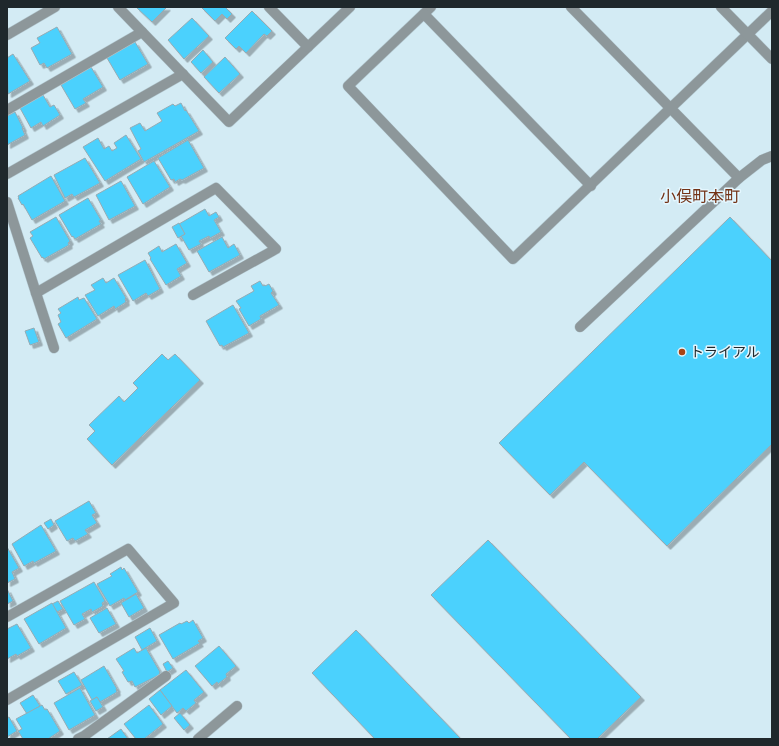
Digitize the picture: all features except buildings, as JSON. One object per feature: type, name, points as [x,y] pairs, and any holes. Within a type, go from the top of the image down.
[{"type":"street","points":[[7,35],[55,7]]},
{"type":"street","points":[[118,7],[229,122],[350,7]]},
{"type":"street","points":[[269,7],[308,47]]},
{"type":"street","points":[[571,7],[739,178]]},
{"type":"street","points":[[721,7],[772,60]]},
{"type":"street","points":[[591,186],[427,10],[348,86],[513,259],[591,186],[772,11]]},
{"type":"street","points":[[7,110],[142,32]]},
{"type":"street","points":[[7,174],[183,74]]},
{"type":"street","points":[[580,327],[739,178],[762,160],[772,156]]},
{"type":"street","points":[[36,293],[216,188],[276,249],[193,295]]},
{"type":"street","points":[[7,202],[54,348]]},
{"type":"street","points":[[7,617],[128,549],[174,603],[7,700]]},
{"type":"street","points":[[78,739],[166,676]]},
{"type":"street","points":[[198,739],[237,706]]},
{"type":"place","name":"トライアル","points":[[682,352]]},
{"type":"district","name":"小俣町本町","points":[[700,196]]}]
